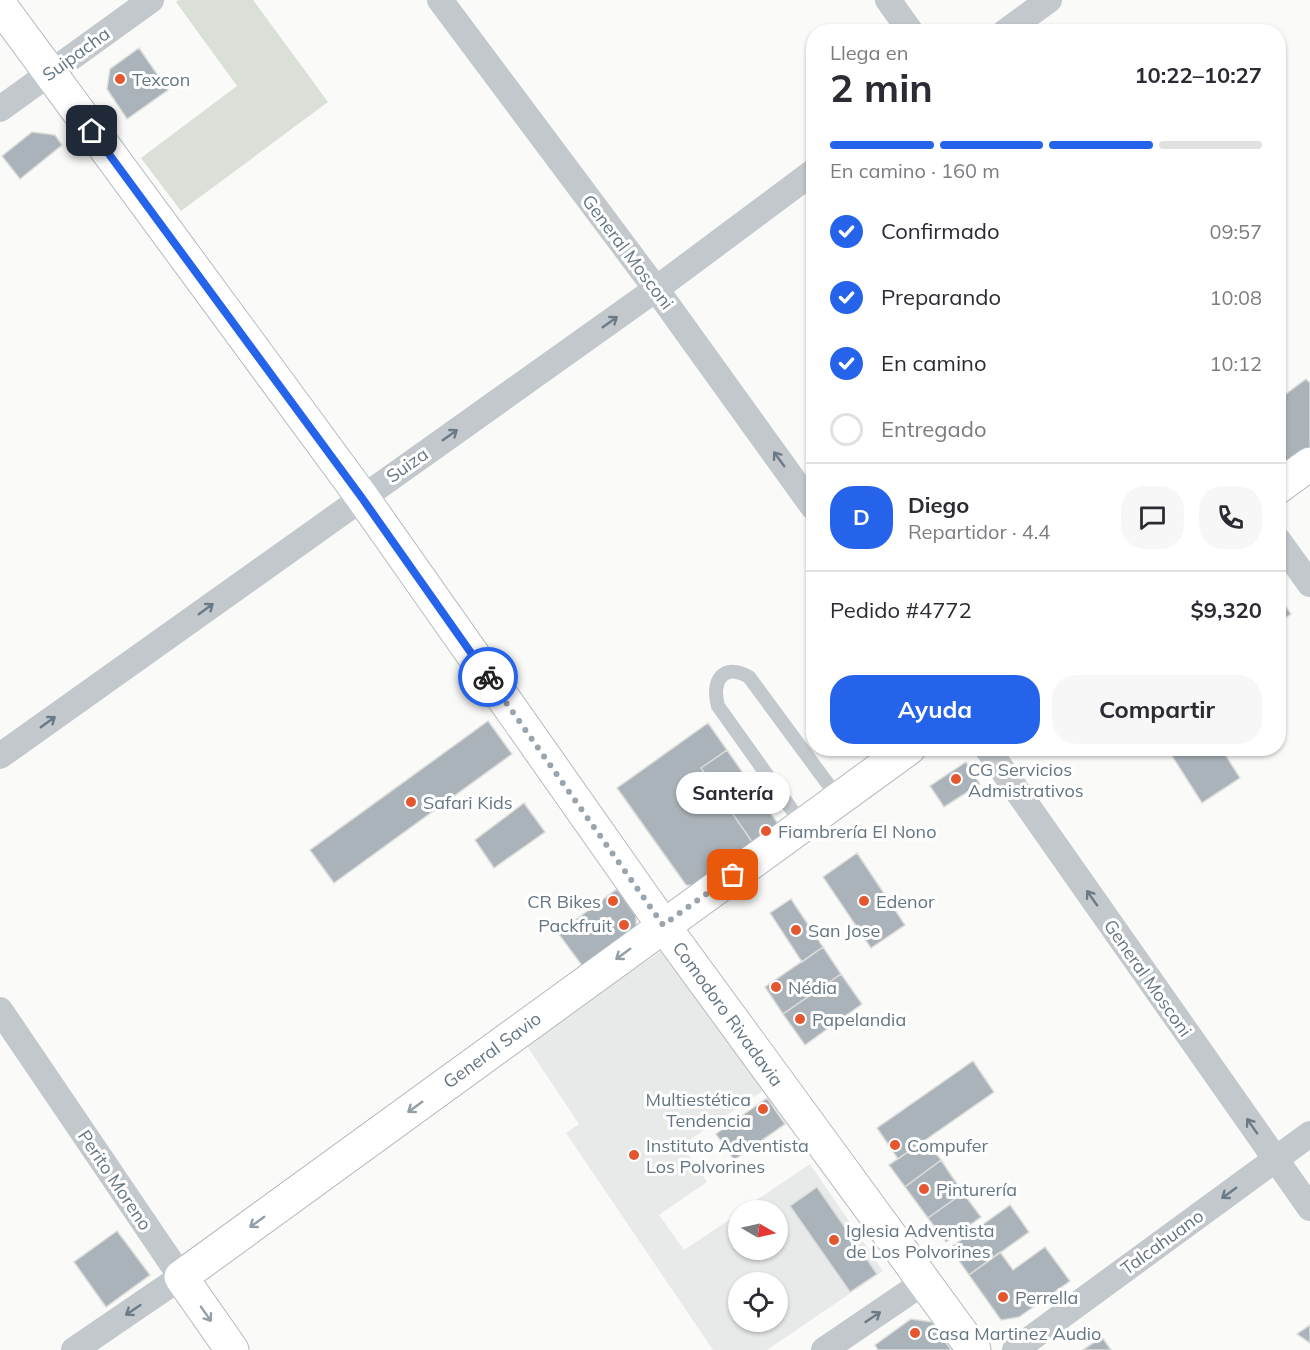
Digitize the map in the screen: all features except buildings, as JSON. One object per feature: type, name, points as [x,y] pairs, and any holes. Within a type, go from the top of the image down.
[{"type":"street","name":"Suipacha","points":[[0,109],[151,0]]},
{"type":"street","name":"General Mosconi","points":[[440,0],[656,289],[806,497]]},
{"type":"street","points":[[888,0],[905,24]]},
{"type":"street","points":[[1016,24],[1049,0]]},
{"type":"street","name":"Comodoro Rivadavia","points":[[0,5],[362,498],[663,925],[974,1350]]},
{"type":"street","name":"Suiza","points":[[0,756],[656,289],[806,177]]},
{"type":"street","points":[[1286,481],[1310,464]]},
{"type":"street","points":[[1286,551],[1310,584]]},
{"type":"street","name":"General Savio","points":[[74,1350],[181,1277],[898,756]]},
{"type":"street","name":"General Mosconi","points":[[993,756],[1310,1208]]},
{"type":"street","name":"Perito Moreno","points":[[0,1010],[232,1350]]},
{"type":"street","name":"Talcahuano","points":[[1015,1350],[1310,1134]]},
{"type":"street","points":[[824,1350],[924,1282]]},
{"type":"lane","points":[[802,824],[718,706],[714,690],[719,679],[729,671],[738,671],[749,677],[806,753]]},
{"type":"lane","points":[[808,756],[840,799]]},
{"type":"shaded area","points":[[178,0],[253,0],[328,102],[181,211],[141,158],[237,86],[176,2]]},
{"type":"shaded area","name":"Instituto Adventista Los Polvorines","points":[[667,947],[764,1090],[682,1145],[707,1182],[659,1215],[684,1250],[728,1221],[728,1260],[788,1260],[788,1200],[757,1200],[810,1164],[883,1271],[767,1350],[713,1350],[566,1133],[579,1124],[525,1043]]},
{"type":"way so far","points":[[488,677],[663,925],[733,875]]},
{"type":"place","name":"Texcon","points":[[120,79]]},
{"type":"place","name":"CG Servicios Admistrativos","points":[[956,779]]},
{"type":"place","name":"Safari Kids","points":[[411,802]]},
{"type":"place","name":"Fiambrería El Nono","points":[[766,831]]},
{"type":"place","name":"Santería","points":[[733,875]]},
{"type":"place","name":"CR Bikes","points":[[613,901]]},
{"type":"place","name":"Edenor","points":[[864,901]]},
{"type":"place","name":"Packfruit","points":[[624,925]]},
{"type":"place","name":"San Jose","points":[[796,930]]},
{"type":"place","name":"Nédia","points":[[776,987]]},
{"type":"place","name":"Papelandia","points":[[800,1019]]},
{"type":"place","name":"Multiestética Tendencia","points":[[763,1109]]},
{"type":"place","name":"Compufer","points":[[895,1145]]},
{"type":"place","name":"Instituto Adventista Los Polvorines","points":[[634,1155]]},
{"type":"place","name":"Pinturería","points":[[924,1189]]},
{"type":"place","name":"Iglesia Adventista de Los Polvorines","points":[[834,1240]]},
{"type":"place","name":"Perrella","points":[[1003,1297]]},
{"type":"place","name":"Casa Martinez Audio","points":[[915,1333]]},
{"type":"route","points":[[92,131],[362,498],[488,677]]}]
